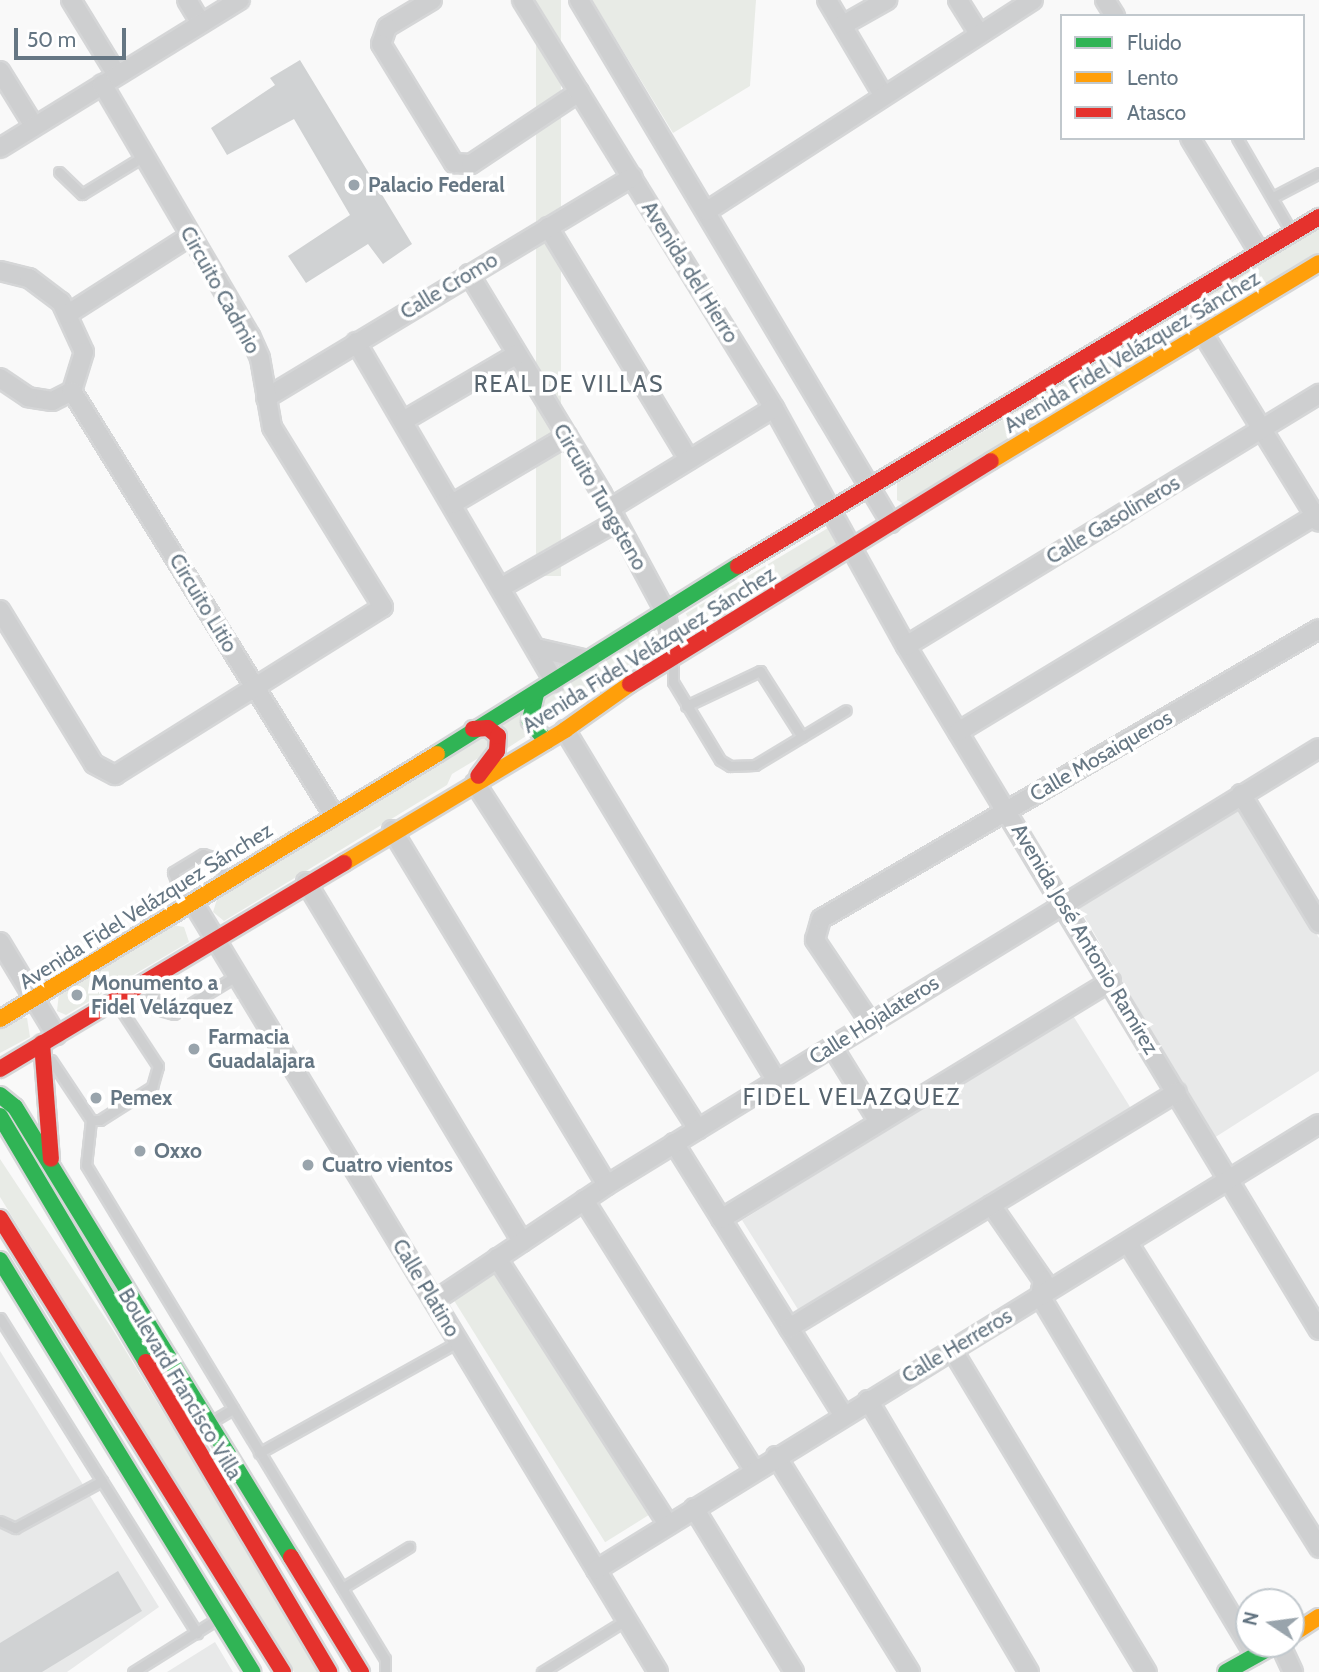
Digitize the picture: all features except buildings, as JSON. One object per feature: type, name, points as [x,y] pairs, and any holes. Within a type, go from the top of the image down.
[{"type":"main road","name":"Avenida Fidel Velázquez Sánchez","points":[[0,1019],[191,906],[473,729],[536,694],[831,510],[871,482],[1183,301],[1319,217]]},
{"type":"main road","name":"Avenida Fidel Velázquez Sánchez","points":[[0,1069],[392,830],[565,730],[673,654],[1319,263]]},
{"type":"main road","points":[[536,694],[530,721],[546,741]]},
{"type":"main road","points":[[473,729],[495,731],[499,744],[475,783]]},
{"type":"main road","points":[[49,1039],[52,1167]]},
{"type":"main road","points":[[0,1095],[15,1107],[361,1672]]},
{"type":"main road","name":"Boulevard Francisco Villa","points":[[0,1116],[329,1672]]},
{"type":"main road","points":[[0,1218],[283,1672]]},
{"type":"main road","points":[[0,1260],[252,1672]]},
{"type":"main road","points":[[264,1563],[286,1549]]},
{"type":"main road","points":[[1226,1672],[1250,1658]]},
{"type":"street","name":"Circuito Cadmio","points":[[71,0],[144,156],[250,336],[272,427],[383,603],[382,610],[255,689]]},
{"type":"street","points":[[187,0],[201,23]]},
{"type":"street","points":[[0,148],[240,0]]},
{"type":"street","points":[[432,0],[387,27],[382,44],[454,163],[471,164],[579,92]]},
{"type":"street","name":"Avenida del Hierro","points":[[522,0],[774,408],[849,548]]},
{"type":"street","points":[[579,0],[871,482],[891,523]]},
{"type":"street","points":[[827,0],[882,93]]},
{"type":"street","points":[[844,25],[887,0]]},
{"type":"street","points":[[958,0],[978,32]]},
{"type":"street","points":[[707,211],[882,93],[1033,0]]},
{"type":"street","points":[[0,71],[34,126]]},
{"type":"street","points":[[1191,140],[1259,252]]},
{"type":"street","name":"Calle Cromo","points":[[267,398],[632,177]]},
{"type":"street","points":[[548,228],[690,460]]},
{"type":"street","points":[[68,314],[190,236]]},
{"type":"street","points":[[0,271],[47,289],[68,314],[84,352],[72,391],[43,401],[0,378]]},
{"type":"street","name":"Circuito Tungsteno","points":[[469,274],[613,516],[666,613],[673,654]]},
{"type":"street","points":[[958,732],[1318,517],[1183,301]]},
{"type":"street","points":[[356,342],[502,587],[555,682]]},
{"type":"street","points":[[403,421],[517,354]]},
{"type":"street","name":"Circuito Litio","points":[[72,391],[334,815]]},
{"type":"street","name":"Calle Gasolineros","points":[[906,646],[1319,394]]},
{"type":"street","points":[[502,587],[613,516],[690,460],[774,408]]},
{"type":"street","points":[[452,504],[566,436]]},
{"type":"street","name":"Avenida José Antonio Ramírez","points":[[849,548],[1319,1330]]},
{"type":"street","points":[[0,610],[94,764],[107,774],[121,773],[255,689]]},
{"type":"street","name":"Calle Mosaiqueros","points":[[870,1022],[815,940],[814,929],[821,919],[1319,629]]},
{"type":"street","points":[[537,648],[588,660]]},
{"type":"street","points":[[565,730],[776,1080]]},
{"type":"street","name":"Calle Hojalateros","points":[[435,1301],[674,1143],[1319,748]]},
{"type":"street","points":[[475,783],[698,1129]]},
{"type":"street","points":[[1241,794],[1319,923]]},
{"type":"street","points":[[392,830],[607,1185]]},
{"type":"street","points":[[306,882],[522,1242]]},
{"type":"street","name":"Calle Platino","points":[[191,906],[214,938],[658,1672]]},
{"type":"street","points":[[0,942],[36,1000],[49,1039]]},
{"type":"street","points":[[721,1219],[1111,981]]},
{"type":"street","points":[[832,1045],[879,1122]]},
{"type":"street","points":[[789,1328],[1177,1092]]},
{"type":"street","name":"Calle Herreros","points":[[596,1570],[868,1399],[953,1350],[1319,1124]]},
{"type":"street","points":[[674,1143],[843,1415]]},
{"type":"street","points":[[584,1200],[754,1470]]},
{"type":"street","points":[[991,1205],[1044,1280],[1040,1296],[1235,1622]]},
{"type":"street","points":[[1128,1242],[1319,1548]]},
{"type":"street","points":[[497,1258],[668,1524]]},
{"type":"street","points":[[953,1350],[1147,1672]]},
{"type":"street","points":[[868,1399],[1029,1672]]},
{"type":"street","points":[[776,1456],[910,1672]]},
{"type":"street","points":[[694,1508],[794,1672]]},
{"type":"lane","points":[[1238,140],[1292,233]]},
{"type":"lane","points":[[59,172],[82,194],[144,156]]},
{"type":"lane","points":[[1273,197],[1319,173]]},
{"type":"lane","points":[[673,654],[673,682],[720,760],[730,766],[755,765],[846,710]]},
{"type":"lane","points":[[686,706],[760,671],[802,737]]},
{"type":"lane","points":[[191,906],[172,882],[173,872],[208,854],[228,881]]},
{"type":"lane","points":[[143,981],[163,1011],[174,1014],[236,976]]},
{"type":"lane","points":[[91,1119],[100,1120],[152,1087],[157,1077],[158,1066],[114,999]]},
{"type":"lane","points":[[49,1039],[91,1119],[86,1166],[385,1658],[385,1672]]},
{"type":"lane","points":[[0,1318],[197,1633]]},
{"type":"lane","points":[[259,1453],[459,1341]]},
{"type":"lane","points":[[209,1423],[233,1409]]},
{"type":"lane","points":[[0,1521],[15,1528],[102,1481]]},
{"type":"lane","points":[[342,1588],[409,1547]]},
{"type":"lane","points":[[133,1672],[219,1618]]},
{"type":"lane","points":[[542,1672],[626,1620]]},
{"type":"shaded area","points":[[536,0],[561,0],[561,576],[536,576]]},
{"type":"shaded area","points":[[592,0],[756,0],[750,86],[673,133]]},
{"type":"shaded area","points":[[1319,226],[1319,254],[1217,317],[1207,309],[1207,295]]},
{"type":"shaded area","points":[[1168,321],[1180,326],[1181,341],[906,505],[897,500],[897,483]]},
{"type":"shaded area","points":[[828,528],[840,548],[698,633],[686,613]]},
{"type":"shaded area","points":[[649,630],[660,635],[660,649],[506,749],[499,725]]},
{"type":"shaded area","points":[[481,738],[493,742],[492,750],[452,774],[447,785],[224,921],[213,912],[217,899]]},
{"type":"shaded area","points":[[1237,804],[1319,938],[1319,1071],[1214,1138],[1077,904]]},
{"type":"shaded area","points":[[173,925],[184,927],[189,942],[66,1015],[57,1011],[59,993]]},
{"type":"shaded area","points":[[1072,1014],[1134,1113],[804,1319],[742,1220]]},
{"type":"shaded area","points":[[17,1017],[27,1018],[30,1037],[0,1053],[0,1029]]},
{"type":"shaded area","points":[[0,1159],[113,1330],[321,1672],[294,1672],[0,1197]]},
{"type":"shaded area","points":[[495,1268],[649,1515],[605,1542],[451,1296]]},
{"type":"shaded area","points":[[0,1351],[159,1607],[67,1672],[0,1672]]},
{"type":"shaded area","points":[[215,1642],[233,1672],[167,1672]]},
{"type":"traffic: fast","points":[[437,754],[738,566]]},
{"type":"traffic: fast","points":[[536,694],[530,721],[546,741]]},
{"type":"traffic: fast","points":[[0,1095],[15,1107],[291,1557]]},
{"type":"traffic: fast","points":[[0,1116],[146,1362]]},
{"type":"traffic: fast","points":[[0,1260],[252,1672]]},
{"type":"traffic: fast","points":[[1226,1672],[1251,1658]]},
{"type":"traffic: slow","points":[[991,461],[1319,263]]},
{"type":"traffic: slow","points":[[344,863],[565,730],[630,684]]},
{"type":"traffic: slow","points":[[0,1019],[437,754]]},
{"type":"traffic: slow","points":[[1305,1626],[1319,1617]]},
{"type":"traffic: jam","points":[[738,566],[1319,217]]},
{"type":"traffic: jam","points":[[630,684],[991,461]]},
{"type":"traffic: jam","points":[[473,729],[488,728],[498,736],[497,751],[478,776]]},
{"type":"traffic: jam","points":[[0,1069],[344,863]]},
{"type":"traffic: jam","points":[[42,1043],[51,1159]]},
{"type":"traffic: jam","points":[[0,1218],[283,1672]]},
{"type":"traffic: jam","points":[[146,1362],[329,1672]]},
{"type":"traffic: jam","points":[[291,1557],[361,1672]]},
{"type":"place","name":"Palacio Federal","points":[[354,185]]},
{"type":"place","name":"Monumento a Fidel Velázquez","points":[[77,995]]},
{"type":"place","name":"Farmacia Guadalajara","points":[[194,1049]]},
{"type":"place","name":"Pemex","points":[[96,1098]]},
{"type":"place","name":"Oxxo","points":[[140,1151]]},
{"type":"place","name":"Cuatro vientos","points":[[308,1165]]},
{"type":"district","name":"REAL DE VILLAS","points":[[569,384]]},
{"type":"district","name":"FIDEL VELAZQUEZ","points":[[852,1097]]}]
